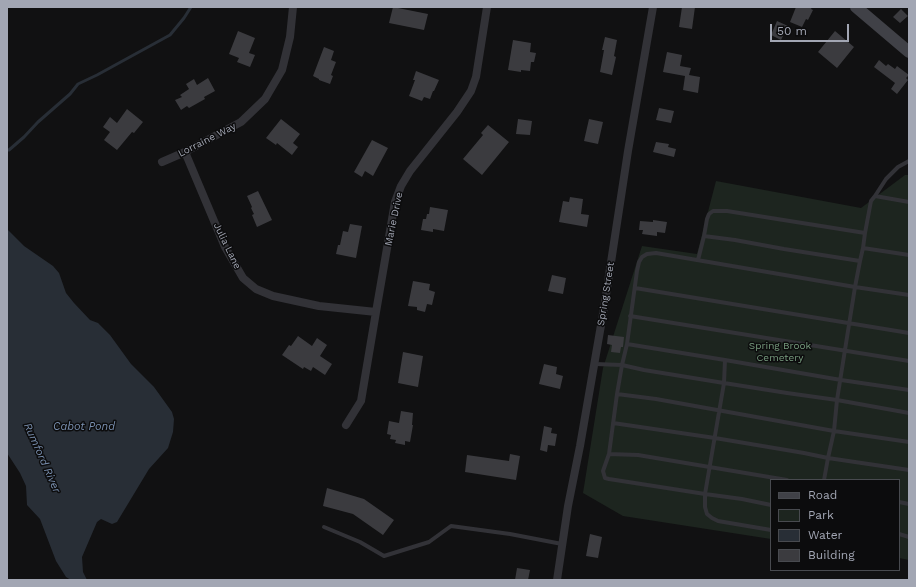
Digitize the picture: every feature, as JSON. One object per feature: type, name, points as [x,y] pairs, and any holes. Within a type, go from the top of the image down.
[{"type":"main road","points":[[856,7],[909,52]]},
{"type":"street","name":"Lorraine Way","points":[[162,162],[185,152],[241,122],[265,99],[282,70],[290,37],[293,7]]},
{"type":"street","name":"Marie Drive","points":[[346,425],[361,401],[395,202],[401,186],[410,171],[457,112],[471,91],[476,77],[486,7]]},
{"type":"street","name":"Spring Street","points":[[557,580],[562,544],[595,364],[628,151],[653,7]]},
{"type":"street","name":"Julia Lane","points":[[185,152],[225,247],[242,278],[256,289],[273,296],[319,306],[376,312]]},
{"type":"lane","points":[[824,479],[834,430],[837,400],[855,287],[871,201],[886,179],[898,167],[909,160]]},
{"type":"lane","points":[[875,196],[909,202]]},
{"type":"lane","points":[[698,260],[707,219],[709,214],[713,211],[727,211],[865,232]]},
{"type":"lane","points":[[704,236],[860,261]]},
{"type":"lane","points":[[863,248],[909,255]]},
{"type":"lane","points":[[770,505],[742,499],[605,478],[603,471],[609,454],[637,271],[642,257],[647,254],[656,253],[909,295]]},
{"type":"lane","points":[[635,288],[909,333]]},
{"type":"lane","points":[[630,316],[909,362]]},
{"type":"lane","points":[[627,344],[909,390]]},
{"type":"lane","points":[[725,360],[724,383],[705,494],[705,507],[707,514],[718,521],[770,530]]},
{"type":"lane","points":[[595,364],[622,365],[787,394],[837,400],[909,413]]},
{"type":"lane","points":[[617,394],[656,399],[719,411],[909,442]]},
{"type":"lane","points":[[613,423],[909,470]]},
{"type":"lane","points":[[609,454],[638,455],[781,479]]},
{"type":"lane","points":[[324,527],[360,542],[384,556],[428,542],[451,526],[510,534],[562,544]]},
{"type":"green space","name":"Spring Brook Cemetery","points":[[905,175],[909,175],[909,560],[900,558],[900,479],[770,479],[770,539],[623,516],[583,493],[603,368],[642,246],[697,254],[716,181],[861,208]]},
{"type":"water","name":"Cabot Pond","points":[[7,229],[24,246],[53,266],[59,273],[66,293],[90,320],[98,323],[110,335],[131,364],[154,387],[172,412],[174,419],[173,432],[168,448],[149,469],[117,522],[112,524],[101,519],[97,522],[82,557],[83,572],[87,580],[71,580],[66,577],[56,561],[40,519],[27,505],[26,486],[20,473],[7,453]]},
{"type":"building","points":[[393,7],[428,14],[424,30],[389,23]]},
{"type":"building","points":[[682,7],[695,7],[692,29],[679,27]]},
{"type":"building","points":[[796,7],[812,7],[811,9],[813,10],[808,20],[806,19],[802,27],[790,22]]},
{"type":"building","points":[[901,9],[908,16],[900,23],[893,17]]},
{"type":"building","points":[[777,21],[788,26],[781,40],[771,35]]},
{"type":"building","points":[[238,31],[255,38],[249,53],[255,55],[250,67],[237,62],[239,58],[229,54]]},
{"type":"building","points":[[835,31],[854,47],[837,68],[818,52]]},
{"type":"building","points":[[605,37],[617,40],[614,56],[616,57],[612,75],[600,72]]},
{"type":"building","points":[[513,40],[531,43],[530,52],[536,53],[534,62],[531,62],[530,71],[521,70],[521,72],[508,70]]},
{"type":"building","points":[[324,47],[334,51],[331,60],[336,62],[331,75],[333,76],[330,84],[313,76]]},
{"type":"building","points":[[667,52],[682,55],[680,66],[691,68],[689,75],[700,77],[698,93],[683,90],[685,76],[663,72]]},
{"type":"building","points":[[879,60],[886,66],[888,64],[895,69],[897,66],[909,75],[906,78],[908,80],[897,94],[891,89],[895,83],[874,67]]},
{"type":"building","points":[[416,71],[439,80],[430,99],[424,97],[422,101],[409,96],[415,80],[413,80]]},
{"type":"building","points":[[208,78],[215,91],[204,97],[205,99],[189,108],[187,106],[181,110],[175,100],[182,97],[180,95],[189,89],[186,84],[194,79],[197,85]]},
{"type":"building","points":[[659,108],[674,111],[671,123],[656,120]]},
{"type":"building","points":[[127,109],[143,122],[134,133],[132,132],[117,150],[104,140],[110,132],[103,127],[110,117],[117,123]]},
{"type":"building","points":[[281,119],[300,134],[293,143],[298,147],[292,155],[277,143],[276,145],[266,138]]},
{"type":"building","points":[[518,119],[532,121],[530,135],[516,134]]},
{"type":"building","points":[[589,119],[603,122],[598,144],[584,141]]},
{"type":"building","points":[[488,125],[509,142],[482,175],[463,159],[483,135],[481,133]]},
{"type":"building","points":[[372,140],[388,148],[373,176],[365,171],[362,177],[354,172]]},
{"type":"building","points":[[656,142],[669,144],[668,147],[676,149],[674,157],[653,152]]},
{"type":"building","points":[[258,191],[272,220],[257,227],[252,215],[254,214],[251,208],[252,207],[247,196]]},
{"type":"building","points":[[570,197],[583,199],[581,214],[589,215],[587,227],[559,222],[563,201],[569,202]]},
{"type":"building","points":[[430,207],[448,210],[444,231],[433,229],[433,232],[421,230],[423,219],[426,219],[427,214],[429,214]]},
{"type":"building","points":[[653,220],[667,222],[665,233],[657,232],[657,236],[642,234],[643,230],[639,230],[640,221],[653,222]]},
{"type":"building","points":[[350,224],[362,226],[356,258],[336,254],[338,245],[340,245],[343,231],[348,232]]},
{"type":"building","points":[[552,275],[566,278],[563,294],[548,291]]},
{"type":"building","points":[[413,281],[430,284],[429,290],[435,292],[432,305],[427,304],[425,312],[417,310],[417,307],[408,306]]},
{"type":"building","points":[[608,335],[624,337],[623,347],[621,347],[620,353],[611,352],[612,345],[607,344]]},
{"type":"building","points":[[298,336],[312,346],[317,338],[327,345],[320,356],[332,364],[325,375],[313,367],[311,371],[304,367],[303,369],[282,355]]},
{"type":"building","points":[[403,352],[423,356],[418,387],[398,383]]},
{"type":"building","points":[[544,364],[557,367],[556,374],[563,376],[560,389],[539,384]]},
{"type":"building","points":[[401,411],[413,413],[413,425],[410,442],[405,441],[405,445],[395,443],[396,440],[390,439],[391,435],[387,434],[389,421],[399,423]]},
{"type":"building","points":[[544,426],[552,428],[551,433],[557,434],[555,446],[548,445],[547,452],[540,450]]},
{"type":"building","points":[[510,454],[520,456],[516,480],[465,472],[467,455],[509,461]]},
{"type":"building","points":[[327,488],[364,499],[394,520],[383,535],[353,514],[323,506]]},
{"type":"building","points":[[590,534],[602,537],[598,558],[586,556]]},
{"type":"building","points":[[517,568],[530,570],[528,580],[515,580]]},
{"type":"waterway","points":[[7,150],[9,150],[24,137],[38,122],[70,94],[78,84],[170,35],[191,7]]},
{"type":"water label","name":"Rumford River","points":[[42,458]]}]
